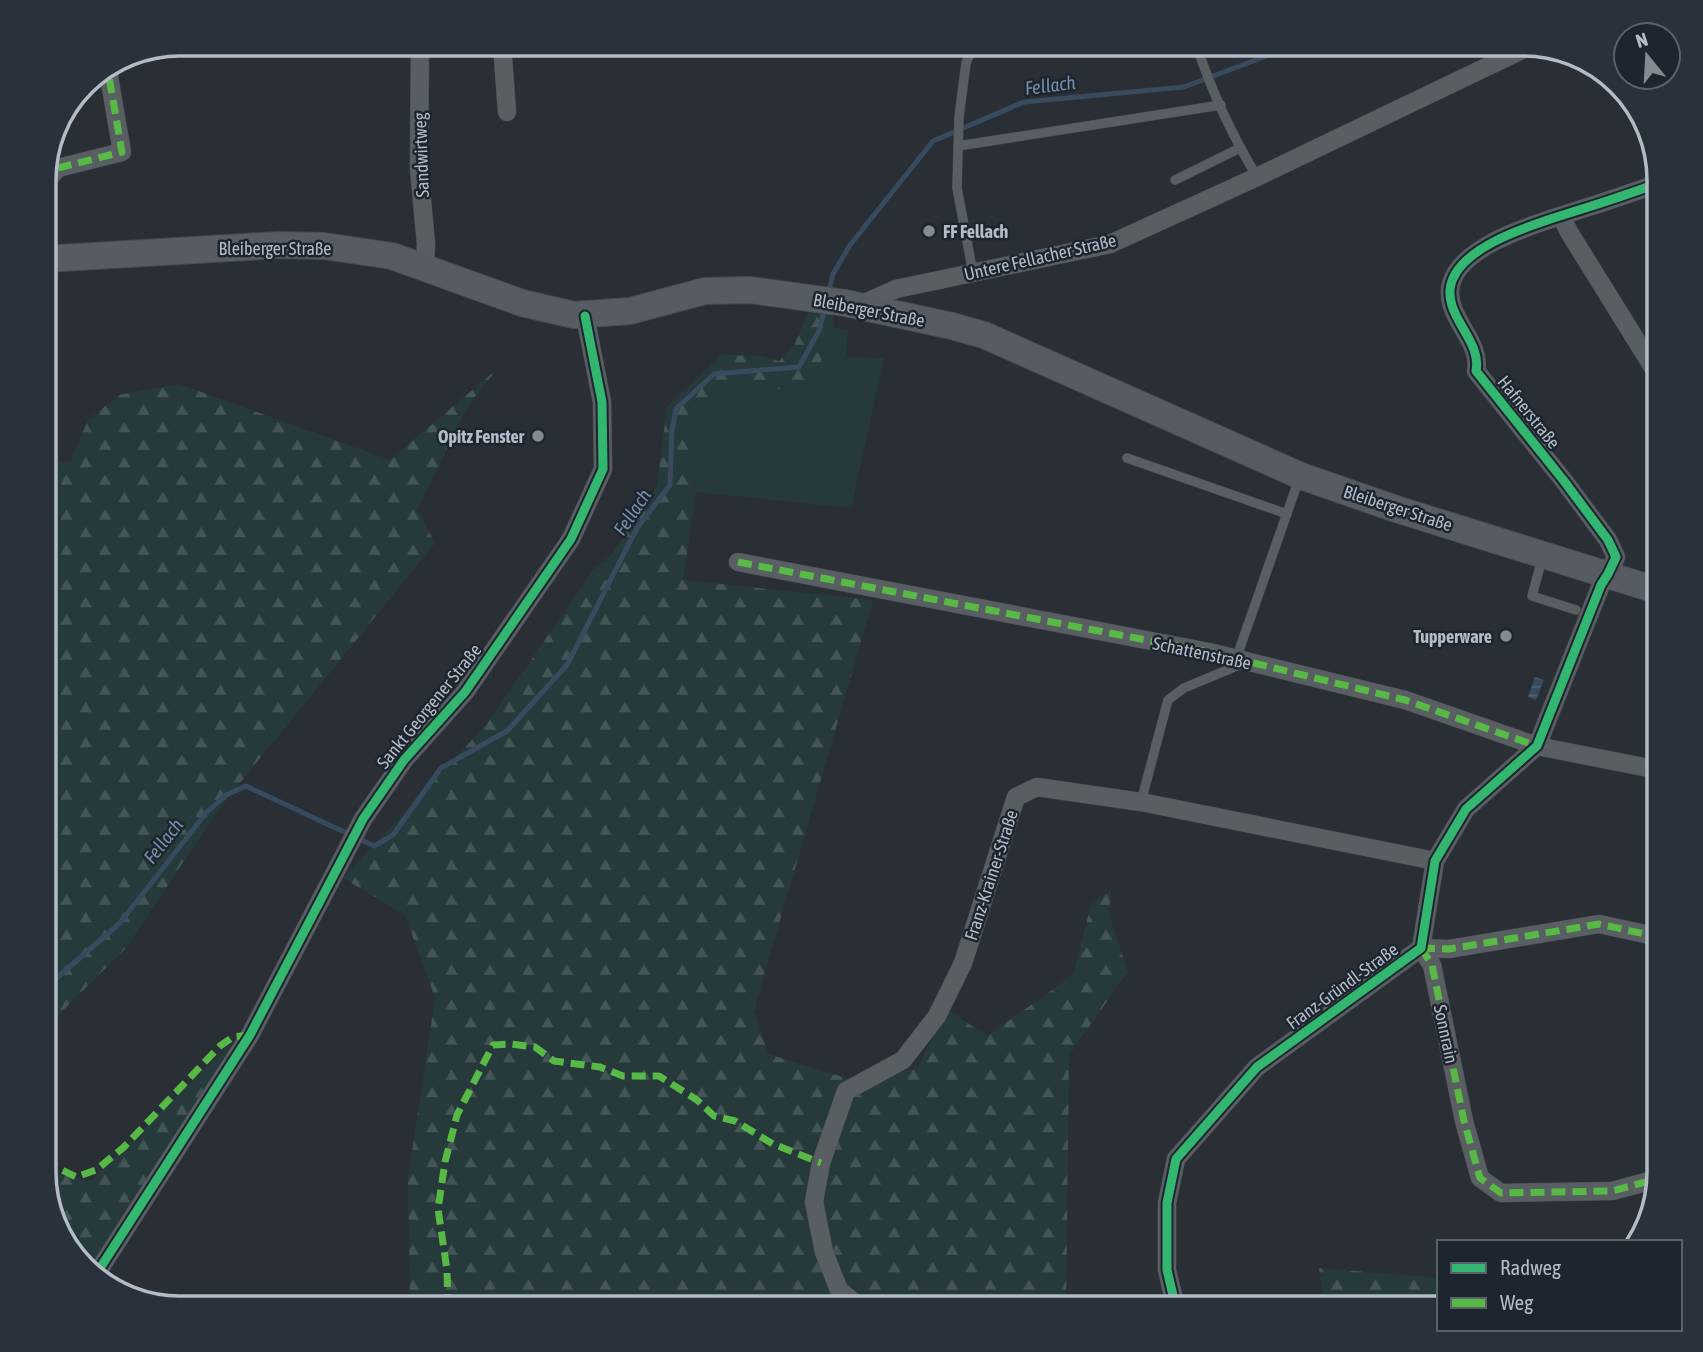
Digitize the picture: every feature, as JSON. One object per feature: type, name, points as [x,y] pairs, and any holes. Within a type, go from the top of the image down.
[{"type":"main road","name":"Bleiberger Straße","points":[[56,258],[304,245],[371,252],[425,266],[522,303],[573,316],[630,311],[705,291],[750,290],[851,305],[984,335],[1301,476],[1396,509],[1647,587]]},
{"type":"street","name":"Sandwirtweg","points":[[421,56],[419,169],[426,244],[425,266]]},
{"type":"street","points":[[503,56],[507,112]]},
{"type":"street","name":"Untere Fellacher Straße","points":[[851,305],[896,289],[1110,244],[1509,56]]},
{"type":"street","points":[[56,170],[122,152],[109,78]]},
{"type":"street","name":"Hafnerstraße","points":[[1608,574],[1616,557],[1608,540],[1476,371],[1478,362],[1454,313],[1450,289],[1461,266],[1485,247],[1521,229],[1647,187]]},
{"type":"street","points":[[1561,216],[1647,358]]},
{"type":"street","name":"Sankt Georgener Straße","points":[[101,1267],[250,1035],[363,819],[404,760],[465,692],[571,539],[603,469],[602,402],[586,316]]},
{"type":"street","name":"Schattenstraße","points":[[738,562],[1241,661],[1405,700],[1537,746],[1647,767]]},
{"type":"street","name":"Franz-Gründl-Straße","points":[[1173,1296],[1167,1270],[1167,1203],[1176,1159],[1256,1068],[1421,948],[1435,861],[1466,808],[1537,746],[1598,592],[1608,574]]},
{"type":"street","name":"Franz-Krainer-Straße","points":[[846,1296],[839,1290],[824,1252],[814,1202],[821,1163],[846,1091],[903,1060],[937,1016],[963,962],[1016,797],[1037,787],[1141,802],[1435,861]]},
{"type":"street","points":[[1421,948],[1449,949],[1599,923],[1647,934]]},
{"type":"street","name":"Sonnrain","points":[[1421,948],[1432,965],[1464,1121],[1480,1178],[1501,1193],[1612,1191],[1646,1182]]},
{"type":"lane","points":[[969,56],[960,117],[957,188],[973,273]]},
{"type":"lane","points":[[1200,56],[1240,148],[1257,177]]},
{"type":"lane","points":[[959,143],[1221,105]]},
{"type":"lane","points":[[1175,180],[1240,148]]},
{"type":"lane","points":[[1127,458],[1287,514]]},
{"type":"lane","points":[[1141,802],[1168,700],[1184,688],[1241,661],[1301,476]]},
{"type":"lane","points":[[1544,554],[1532,596],[1576,610]]},
{"type":"green space","points":[[808,313],[833,315],[834,328],[809,391],[739,387],[713,395],[691,413],[696,492],[683,580],[873,600],[754,1010],[768,1054],[866,1084],[918,1067],[947,1009],[987,1036],[1073,975],[1091,905],[1111,890],[1109,915],[1128,972],[1069,1055],[1066,1296],[410,1296],[408,1178],[435,998],[405,915],[343,878],[486,725],[594,569],[612,554],[657,486],[667,407],[722,355],[762,356],[779,361],[794,346]]},
{"type":"green space","points":[[834,328],[848,329],[846,357],[884,358],[851,508],[696,492],[691,413],[713,395],[739,387],[809,391]]},
{"type":"green space","points":[[497,369],[469,404],[417,510],[435,543],[218,810],[126,948],[56,1017],[56,496],[88,420],[119,395],[179,384],[390,460]]},
{"type":"green space","points":[[56,461],[71,461],[56,496]]},
{"type":"green space","points":[[234,1040],[139,1196],[94,1261],[77,1241],[65,1219],[58,1196],[56,1174],[90,1181]]},
{"type":"green space","points":[[1319,1268],[1437,1278],[1437,1296],[1323,1296]]},
{"type":"water","points":[[1535,677],[1544,680],[1536,700],[1528,697]]},
{"type":"waterway","name":"Fellach","points":[[828,295],[833,274],[850,245],[933,141],[1024,102],[1184,87],[1266,56]]},
{"type":"waterway","name":"Fellach","points":[[56,979],[120,923],[206,813],[226,795],[246,786],[374,846],[393,835],[441,768],[507,731],[567,665],[637,528],[670,485],[672,431],[676,409],[714,374],[799,367],[819,331],[825,307]]},
{"type":"marked path","points":[[56,170],[122,152],[109,78]]},
{"type":"marked path","points":[[738,562],[1209,652],[1405,700],[1537,746]]},
{"type":"marked path","points":[[1421,948],[1449,949],[1599,924],[1647,934]]},
{"type":"marked path","points":[[1421,948],[1432,965],[1464,1121],[1480,1178],[1501,1193],[1612,1191],[1646,1182]]},
{"type":"marked path","points":[[56,1167],[76,1177],[96,1170],[124,1147],[220,1046],[233,1037],[250,1035]]},
{"type":"marked path","points":[[448,1296],[447,1270],[438,1209],[445,1162],[457,1115],[493,1045],[535,1047],[554,1061],[600,1067],[623,1076],[659,1076],[697,1100],[714,1116],[735,1121],[773,1144],[821,1163]]},
{"type":"cycle path","points":[[1173,1296],[1167,1270],[1167,1203],[1176,1159],[1257,1067],[1421,948],[1435,861],[1466,809],[1537,746],[1601,585],[1616,557],[1608,540],[1564,481],[1476,371],[1474,350],[1451,301],[1450,290],[1455,274],[1484,247],[1504,237],[1647,187]]},
{"type":"cycle path","points":[[101,1267],[250,1035],[363,819],[404,760],[465,692],[571,539],[603,469],[602,402],[585,316]]},
{"type":"place","name":"FF Fellach","points":[[929,231]]},
{"type":"place","name":"Opitz Fenster","points":[[538,436]]},
{"type":"place","name":"Tupperware","points":[[1506,636]]}]
